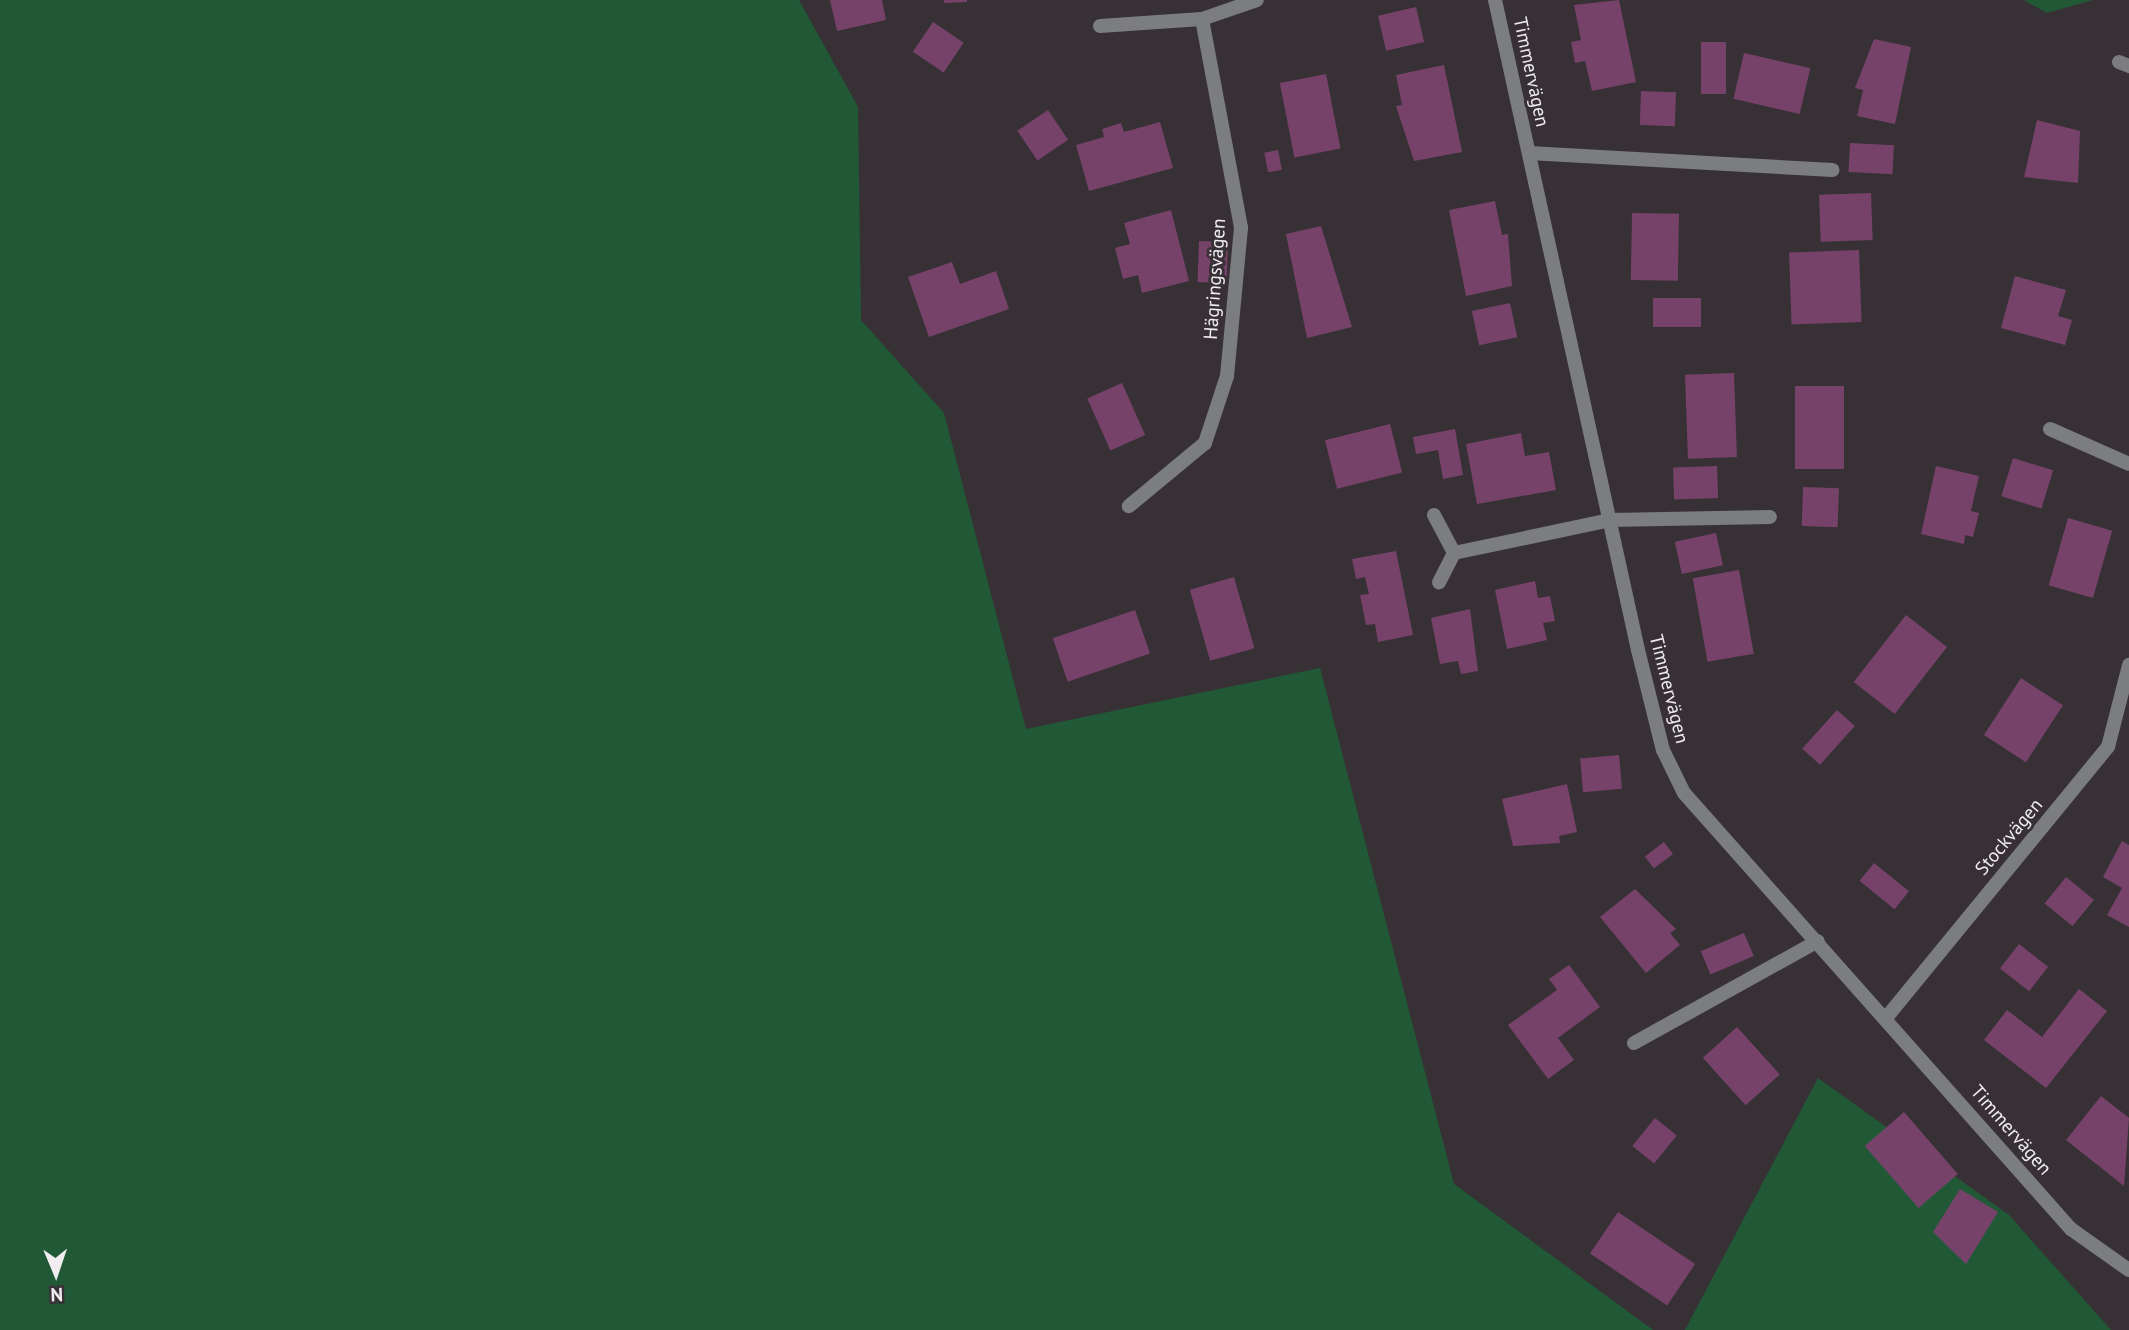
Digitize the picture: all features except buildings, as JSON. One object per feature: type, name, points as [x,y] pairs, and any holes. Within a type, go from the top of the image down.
[{"type":"street","points":[[1100,26],[1202,19],[1257,0]]},
{"type":"street","name":"Timmervägen","points":[[1495,0],[1663,750],[1673,771],[1714,831],[1818,941],[2071,1229],[2129,1270]]},
{"type":"street","name":"Hägringsvägen","points":[[1129,506],[1205,443],[1227,376],[1241,228],[1202,19]]},
{"type":"street","name":"Timmervägen","points":[[1529,153],[1833,170]]},
{"type":"street","points":[[2050,429],[2129,464]]},
{"type":"street","points":[[1434,515],[1454,553]]},
{"type":"street","points":[[1454,553],[1610,520],[1770,517]]},
{"type":"street","points":[[1439,582],[1454,553]]},
{"type":"street","name":"Stockvägen","points":[[1886,1018],[2108,747],[2129,665]]},
{"type":"street","points":[[1634,1043],[1818,941]]},
{"type":"green space","points":[[0,0],[799,0],[858,107],[861,320],[944,413],[1026,729],[1320,668],[1454,1184],[1653,1330],[0,1330]]},
{"type":"green space","points":[[2024,0],[2093,0],[2047,13]]},
{"type":"green space","points":[[1818,1078],[2009,1215],[2111,1330],[1685,1330]]}]
